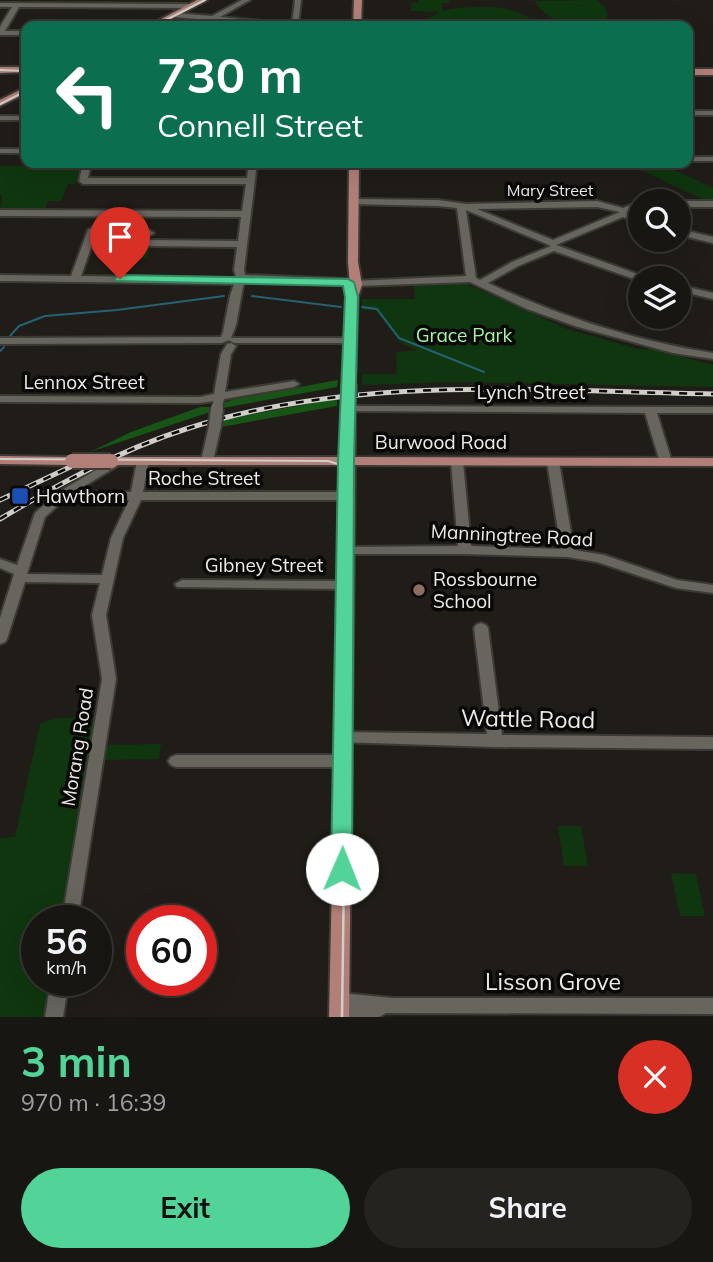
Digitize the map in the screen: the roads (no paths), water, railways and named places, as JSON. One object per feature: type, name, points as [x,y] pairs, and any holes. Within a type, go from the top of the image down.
[{"type":"main road","points":[[162,21],[203,0]]},
{"type":"main road","points":[[358,0],[358,21]]},
{"type":"main road","points":[[0,70],[21,70]]},
{"type":"main road","points":[[693,72],[713,72]]},
{"type":"main road","points":[[0,103],[21,92]]},
{"type":"main road","points":[[339,1010],[346,461],[354,168]]},
{"type":"main road","name":"Burwood Road","points":[[0,460],[713,463]]},
{"type":"street","points":[[214,18],[247,0]]},
{"type":"street","points":[[295,21],[298,0]]},
{"type":"street","points":[[0,5],[192,6]]},
{"type":"street","points":[[0,33],[17,5]]},
{"type":"street","points":[[175,14],[246,21]]},
{"type":"street","points":[[0,33],[21,33]]},
{"type":"street","points":[[693,113],[713,113]]},
{"type":"street","points":[[0,118],[21,118]]},
{"type":"street","points":[[0,150],[21,150]]},
{"type":"street","points":[[693,159],[713,159]]},
{"type":"street","points":[[86,168],[83,181],[250,181]]},
{"type":"street","points":[[210,461],[252,168]]},
{"type":"street","name":"Mary Street","points":[[354,203],[608,206],[628,215]]},
{"type":"street","points":[[691,204],[713,204]]},
{"type":"street","points":[[465,206],[552,246],[628,274]]},
{"type":"street","points":[[465,206],[474,281]]},
{"type":"street","points":[[0,278],[474,281],[628,210]]},
{"type":"street","points":[[0,213],[246,214]]},
{"type":"street","points":[[75,278],[92,231],[148,238],[243,244]]},
{"type":"street","points":[[691,235],[713,240]]},
{"type":"street","points":[[474,281],[531,307],[582,325],[673,350],[713,356]]},
{"type":"street","points":[[691,291],[713,296]]},
{"type":"street","points":[[0,341],[350,342]]},
{"type":"street","name":"Lennox Street","points":[[0,399],[218,400],[294,384]]},
{"type":"street","name":"Lynch Street","points":[[349,396],[650,410],[713,410]]},
{"type":"street","points":[[650,410],[666,462]]},
{"type":"street","points":[[0,639],[5,611],[21,575],[39,516],[61,496],[114,461]]},
{"type":"street","name":"Morang Road","points":[[72,905],[109,679],[99,615],[117,538],[136,497],[143,461]]},
{"type":"street","points":[[457,461],[465,550]]},
{"type":"street","points":[[553,462],[568,553]]},
{"type":"street","name":"Roche Street","points":[[61,496],[347,496]]},
{"type":"street","name":"Manningtree Road","points":[[346,551],[568,553],[599,558],[676,584],[713,589]]},
{"type":"street","points":[[0,563],[21,575],[108,579]]},
{"type":"street","name":"Gibney Street","points":[[182,584],[346,585]]},
{"type":"street","points":[[481,628],[495,741]]},
{"type":"street","name":"Wattle Road","points":[[343,738],[713,743]]},
{"type":"street","points":[[176,761],[343,761]]},
{"type":"street","points":[[54,1017],[57,996]]},
{"type":"street","name":"Lisson Grove","points":[[339,1010],[372,1010],[393,1006],[713,1006]]},
{"type":"waterway","points":[[10,336],[19,326],[45,316],[224,296]]},
{"type":"waterway","points":[[252,296],[341,307]]},
{"type":"waterway","points":[[362,307],[377,309],[399,338],[484,372]]},
{"type":"waterway","points":[[0,351],[4,347]]},
{"type":"tram line","points":[[164,21],[205,0]]},
{"type":"tram line","points":[[0,70],[21,71]]},
{"type":"tram line","points":[[0,104],[21,94]]},
{"type":"tram line","points":[[0,459],[328,461],[341,465],[349,476],[347,661]]},
{"type":"tram line","points":[[342,1017],[347,659]]},
{"type":"railway","points":[[0,519],[90,469],[161,437],[250,412],[315,400],[447,390],[713,394]]},
{"type":"railway","points":[[0,500],[85,460]]},
{"type":"place","name":"Hawthorn","points":[[20,496]]},
{"type":"place","name":"Rossbourne School","points":[[419,590]]},
{"type":"park label","name":"Grace Park","points":[[464,335]]}]
